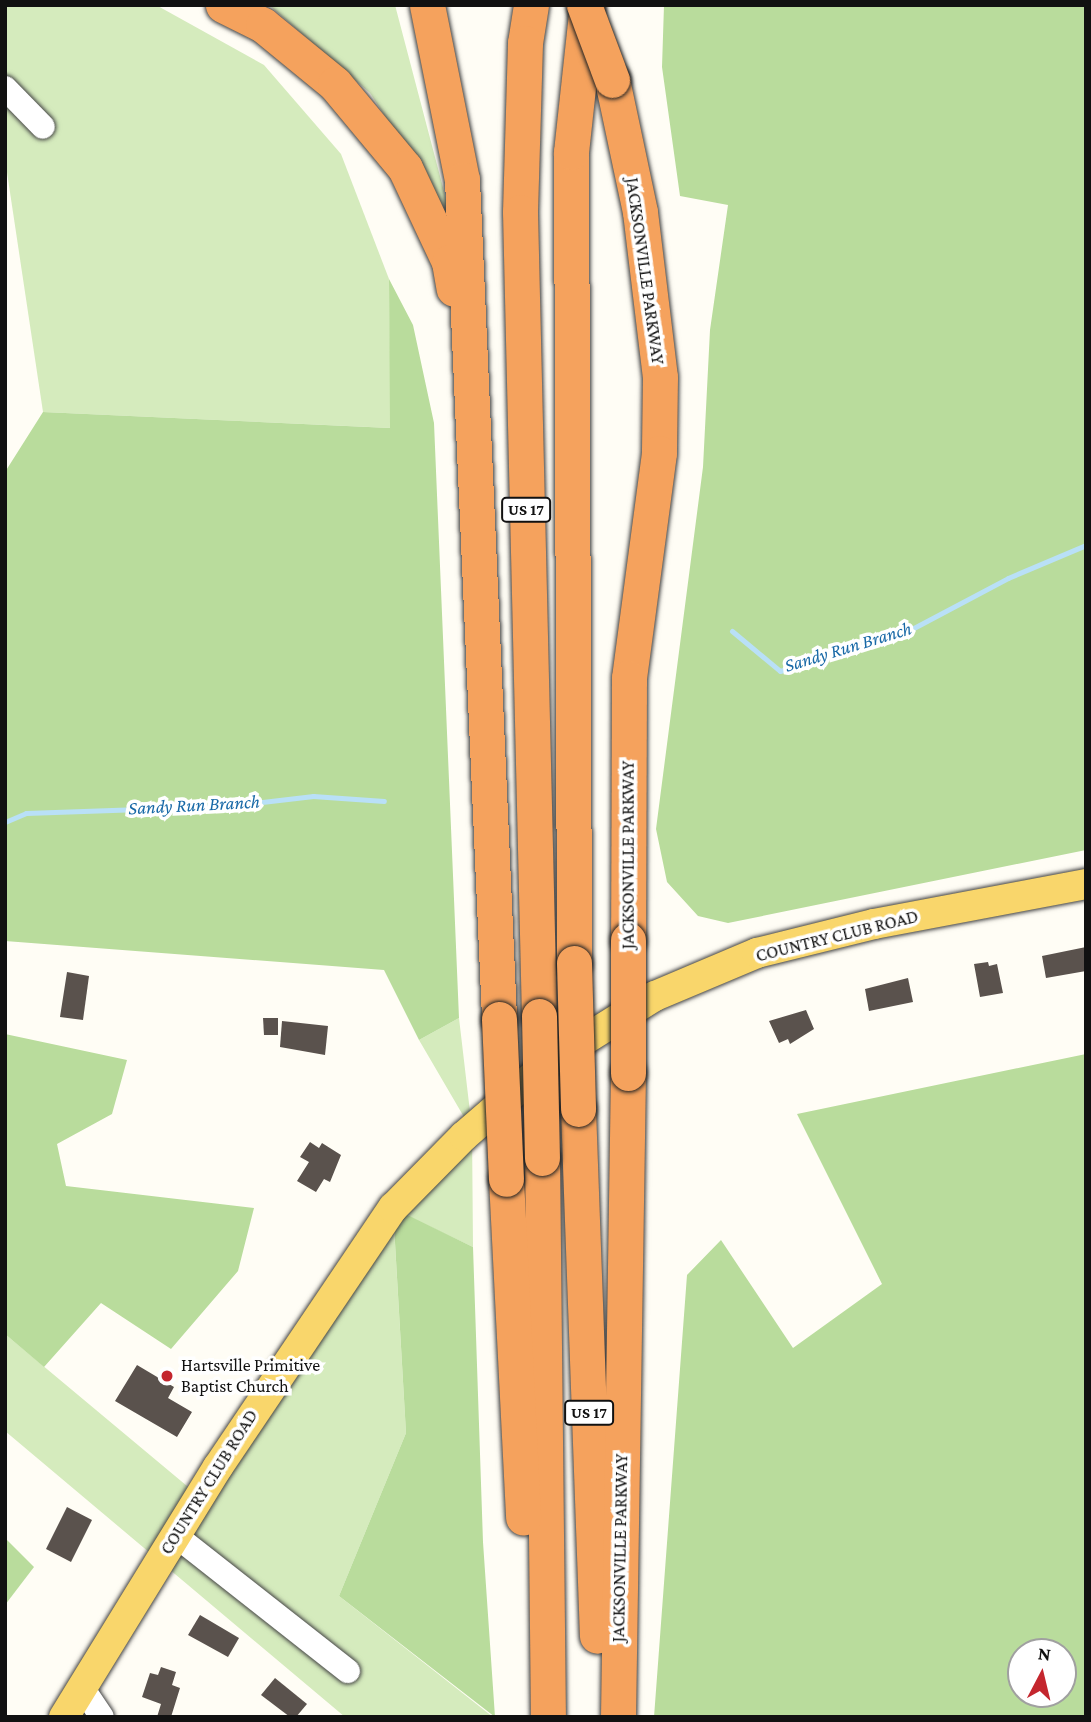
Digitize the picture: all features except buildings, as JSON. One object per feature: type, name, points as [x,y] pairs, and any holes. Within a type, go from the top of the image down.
[{"type":"highway","points":[[223,5],[263,25],[335,84],[405,168],[449,262],[474,394]]},
{"type":"highway","points":[[427,5],[462,180],[474,394],[506,1179],[534,1717]]},
{"type":"highway","name":"US 17","points":[[531,5],[525,43],[520,212],[542,1158],[548,1717]]},
{"type":"highway","name":"US 17","points":[[586,5],[572,152],[574,963],[600,1717]]},
{"type":"highway","name":"JACKSONVILLE PARKWAY","points":[[586,5],[612,80],[640,212],[660,377],[659,453],[629,678],[628,1073],[618,1717]]},
{"type":"main road","name":"COUNTRY CLUB ROAD","points":[[64,1717],[175,1535],[326,1302],[393,1208],[464,1136],[552,1060],[655,996],[757,953],[874,923],[1086,884]]},
{"type":"street","points":[[5,88],[43,127]]},
{"type":"street","points":[[175,1535],[348,1671]]},
{"type":"street","points":[[81,1686],[102,1717]]},
{"type":"green space","points":[[5,5],[156,5],[264,65],[341,154],[389,279],[391,428],[43,412],[5,159]]},
{"type":"green space","points":[[269,5],[395,5],[451,218],[370,93]]},
{"type":"green space","points":[[664,5],[1086,5],[1086,850],[728,923],[698,916],[667,882],[656,829],[703,467],[710,330],[728,205],[680,196],[662,67]]},
{"type":"green space","points":[[389,279],[413,325],[434,423],[459,1018],[419,1040],[384,970],[5,941],[5,472],[43,412],[390,428]]},
{"type":"green space","points":[[459,1018],[472,1129],[473,1247],[393,1209],[406,1433],[339,1596],[493,1717],[345,1717],[5,1431],[5,1334],[199,1496],[326,1302],[393,1208],[471,1129],[419,1040]]},
{"type":"green space","points":[[5,1034],[127,1060],[112,1114],[57,1144],[66,1186],[254,1208],[238,1271],[171,1349],[101,1303],[44,1367],[5,1334]]},
{"type":"green space","points":[[1086,1054],[1086,1716],[654,1717],[687,1275],[721,1240],[793,1348],[882,1284],[797,1114]]},
{"type":"green space","points":[[393,1208],[473,1247],[483,1542],[495,1717],[339,1596],[406,1433]]},
{"type":"green space","points":[[5,1538],[34,1567],[5,1605]]},
{"type":"waterway","name":"Sandy Run Branch","points":[[732,631],[780,671],[908,631],[1008,578],[1086,545]]},
{"type":"waterway","name":"Sandy Run Branch","points":[[5,822],[26,813],[227,806],[313,796],[384,801]]},
{"type":"place","name":"Hartsville Primitive Baptist Church","points":[[167,1376]]}]
